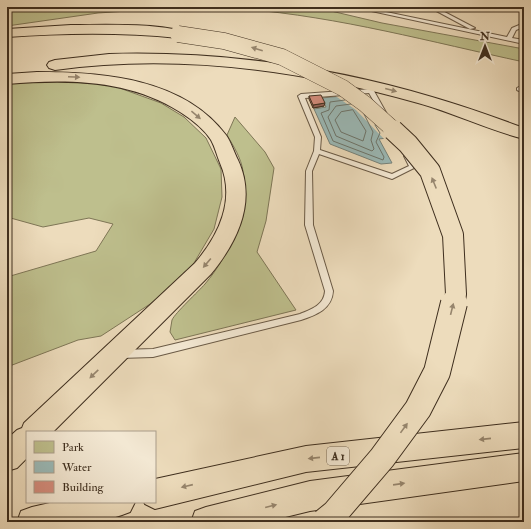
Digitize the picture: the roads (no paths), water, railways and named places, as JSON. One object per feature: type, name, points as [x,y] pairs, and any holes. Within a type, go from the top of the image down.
[{"type":"highway","points":[[7,33],[61,28],[125,28],[224,41],[282,57],[343,88],[365,104],[408,144],[430,172],[453,235],[456,294],[437,372],[418,410],[382,458],[335,513],[324,522]]},
{"type":"highway","points":[[7,74],[66,63],[118,59],[177,59],[242,64],[309,73],[373,85],[453,108],[524,134]]},
{"type":"highway","points":[[7,79],[33,77],[89,77],[121,82],[157,93],[192,111],[208,126],[222,143],[230,158],[235,179],[237,198],[233,218],[218,251],[196,276],[150,318],[115,355],[35,431]]},
{"type":"highway","name":"A 1","points":[[156,494],[306,460],[524,435]]},
{"type":"highway","points":[[7,458],[26,440]]},
{"type":"highway","points":[[206,522],[310,496],[524,467]]},
{"type":"highway","points":[[32,522],[116,503]]},
{"type":"lane","points":[[355,7],[524,42]]},
{"type":"lane","points":[[431,7],[483,34]]},
{"type":"lane","points":[[509,39],[514,29],[524,25]]},
{"type":"lane","points":[[115,355],[153,353],[301,317],[325,305],[330,298],[329,291],[309,225],[309,171],[317,151],[318,137],[301,96],[371,91],[413,167],[392,177],[317,151]]},
{"type":"water","points":[[362,94],[387,138],[379,139],[392,163],[381,164],[330,144],[314,109],[326,107],[322,98]]}]
